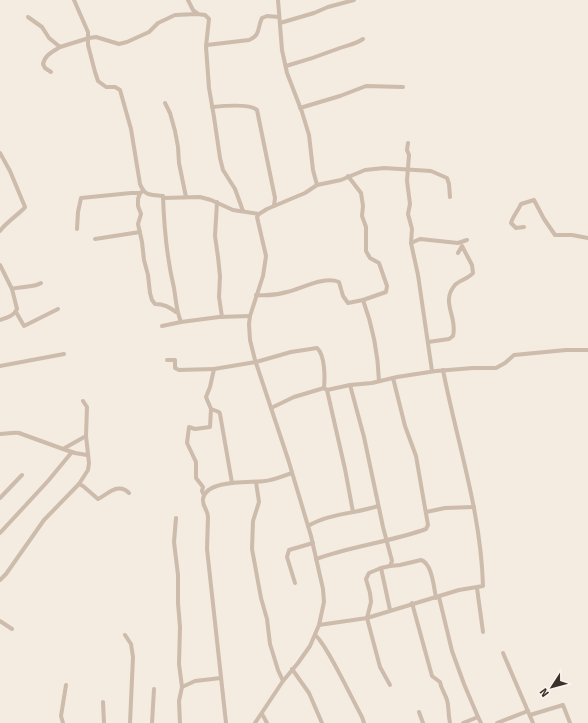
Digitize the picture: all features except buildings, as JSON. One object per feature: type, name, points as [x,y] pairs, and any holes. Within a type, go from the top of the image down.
[{"type":"street","points":[[74,0],[88,32],[89,51],[98,80],[106,87],[118,88],[121,93],[131,129],[141,192],[138,199],[138,206],[141,214],[138,224],[152,300],[155,304],[170,307],[176,312]]},
{"type":"street","points":[[188,0],[193,10],[197,14]]},
{"type":"street","points":[[278,0],[282,50],[309,136],[313,170],[317,185]]},
{"type":"street","points":[[336,0],[336,5]]},
{"type":"street","points":[[280,23],[354,0]]},
{"type":"street","points":[[51,72],[45,68],[43,64],[44,59],[60,47],[96,37],[119,44],[142,36],[149,32],[158,23],[175,15],[205,15],[209,19],[206,47],[208,88],[220,158],[223,170],[235,189],[243,211]]},
{"type":"street","points":[[206,47],[207,45],[214,43],[249,40],[254,38],[258,34],[262,18],[266,16],[279,17]]},
{"type":"street","points":[[28,17],[42,27],[49,38],[60,47]]},
{"type":"street","points":[[286,66],[326,54],[351,44],[356,44],[363,39]]},
{"type":"street","points":[[300,108],[366,86],[403,87]]},
{"type":"street","points":[[166,103],[175,131],[179,163],[186,197]]},
{"type":"street","points":[[212,107],[250,106],[257,110],[275,198],[274,206]]},
{"type":"street","points":[[408,143],[407,181],[410,204],[408,214],[412,229],[411,243],[418,275],[432,371]]},
{"type":"street","points":[[0,153],[10,171],[24,207],[23,210],[13,217],[0,231]]},
{"type":"street","points":[[77,229],[81,198],[141,192],[164,196],[164,198],[200,197],[217,202],[233,210],[259,214],[305,193],[317,185],[365,170],[384,168],[431,171],[447,178],[450,197]]},
{"type":"street","points":[[256,295],[276,295],[332,280],[339,282],[343,296],[348,303],[363,300],[386,292],[387,286],[379,263],[370,258],[366,251],[366,227],[362,216],[363,206],[361,193],[348,176]]},
{"type":"street","points":[[164,198],[170,270],[174,289],[176,312],[181,322]]},
{"type":"street","points":[[524,227],[516,228],[511,223],[512,218],[519,210],[520,204],[534,200],[544,219],[555,235],[572,235],[588,238]]},
{"type":"street","points":[[217,202],[214,236],[219,263],[219,297],[222,317]]},
{"type":"street","points":[[255,723],[283,681],[310,646],[319,625],[324,602],[323,589],[313,543],[250,340],[250,316],[263,276],[266,256],[258,224],[257,217],[259,214]]},
{"type":"street","points":[[95,239],[140,232]]},
{"type":"street","points":[[411,243],[420,239],[458,243],[467,240]]},
{"type":"street","points":[[428,342],[449,339],[453,336],[454,330],[448,302],[449,294],[460,281],[473,274],[472,265],[462,246],[458,253]]},
{"type":"street","points":[[0,265],[12,289],[17,309],[16,312],[24,326],[58,309]]},
{"type":"street","points":[[12,289],[20,286],[36,286],[41,283]]},
{"type":"street","points":[[363,300],[374,333],[379,381]]},
{"type":"street","points":[[0,320],[11,316],[16,312]]},
{"type":"street","points":[[162,326],[222,317],[250,316]]},
{"type":"street","points":[[167,360],[175,360],[176,368],[179,370],[214,369],[256,362],[291,352],[317,348],[320,352],[324,369],[326,389],[345,469],[353,512]]},
{"type":"street","points":[[271,408],[294,397],[326,389],[432,371],[496,368],[505,363],[514,355],[566,350],[588,350]]},
{"type":"street","points":[[0,366],[64,354]]},
{"type":"street","points":[[214,369],[206,397],[211,409],[210,426],[195,429],[189,427],[188,442],[196,462],[196,478],[203,487],[203,505],[208,512],[207,549],[226,723]]},
{"type":"street","points":[[319,625],[367,618],[412,603],[459,590],[483,586],[480,543],[474,507],[443,370]]},
{"type":"street","points":[[316,559],[347,549],[387,541],[426,530],[428,525],[416,456],[405,426],[393,378]]},
{"type":"street","points":[[350,385],[364,437],[378,506],[392,561],[390,566]]},
{"type":"street","points":[[0,580],[6,574],[44,520],[78,484],[88,470],[89,463],[86,436],[87,408],[83,401]]},
{"type":"street","points":[[211,409],[219,412],[221,416],[232,483]]},
{"type":"street","points":[[0,434],[14,432],[19,433],[72,452],[87,455]]},
{"type":"street","points":[[63,449],[86,436]]},
{"type":"street","points":[[0,533],[72,452]]},
{"type":"street","points":[[204,495],[208,490],[219,485],[266,481],[292,473]]},
{"type":"street","points":[[0,498],[22,475]]},
{"type":"street","points":[[256,482],[259,502],[253,521],[252,549],[261,598],[267,619],[270,644],[283,681]]},
{"type":"street","points":[[78,484],[83,486],[98,498],[112,489],[119,488],[126,490],[129,493]]},
{"type":"street","points":[[308,526],[315,522],[339,514],[367,510],[378,506]]},
{"type":"street","points":[[426,512],[445,508],[474,507]]},
{"type":"street","points":[[176,518],[174,542],[178,575],[180,627],[179,664],[182,687],[179,701],[180,723]]},
{"type":"street","points":[[295,583],[287,557],[289,550],[313,543]]},
{"type":"street","points":[[390,685],[380,667],[367,618],[371,602],[366,579],[369,573],[381,568],[421,560],[424,561],[429,568],[452,651],[481,723]]},
{"type":"street","points":[[381,568],[390,610]]},
{"type":"street","points":[[477,588],[483,632]]},
{"type":"street","points":[[412,603],[432,676],[440,682],[440,688],[447,700],[450,723]]},
{"type":"street","points":[[0,621],[12,629]]},
{"type":"street","points":[[125,635],[131,644],[134,657],[130,723]]},
{"type":"street","points":[[315,635],[321,641],[364,723]]},
{"type":"street","points":[[503,653],[533,723]]},
{"type":"street","points":[[292,669],[309,693],[322,723]]},
{"type":"street","points":[[182,687],[195,681],[221,678]]},
{"type":"street","points":[[63,723],[61,716],[66,685]]},
{"type":"street","points":[[152,723],[154,689]]},
{"type":"street","points":[[103,702],[104,723]]},
{"type":"street","points":[[530,715],[563,705],[570,723]]},
{"type":"street","points":[[496,723],[528,710]]},
{"type":"street","points":[[420,712],[423,723]]},
{"type":"street","points":[[262,714],[267,723]]},
{"type":"street","points":[[462,723],[478,717]]}]
